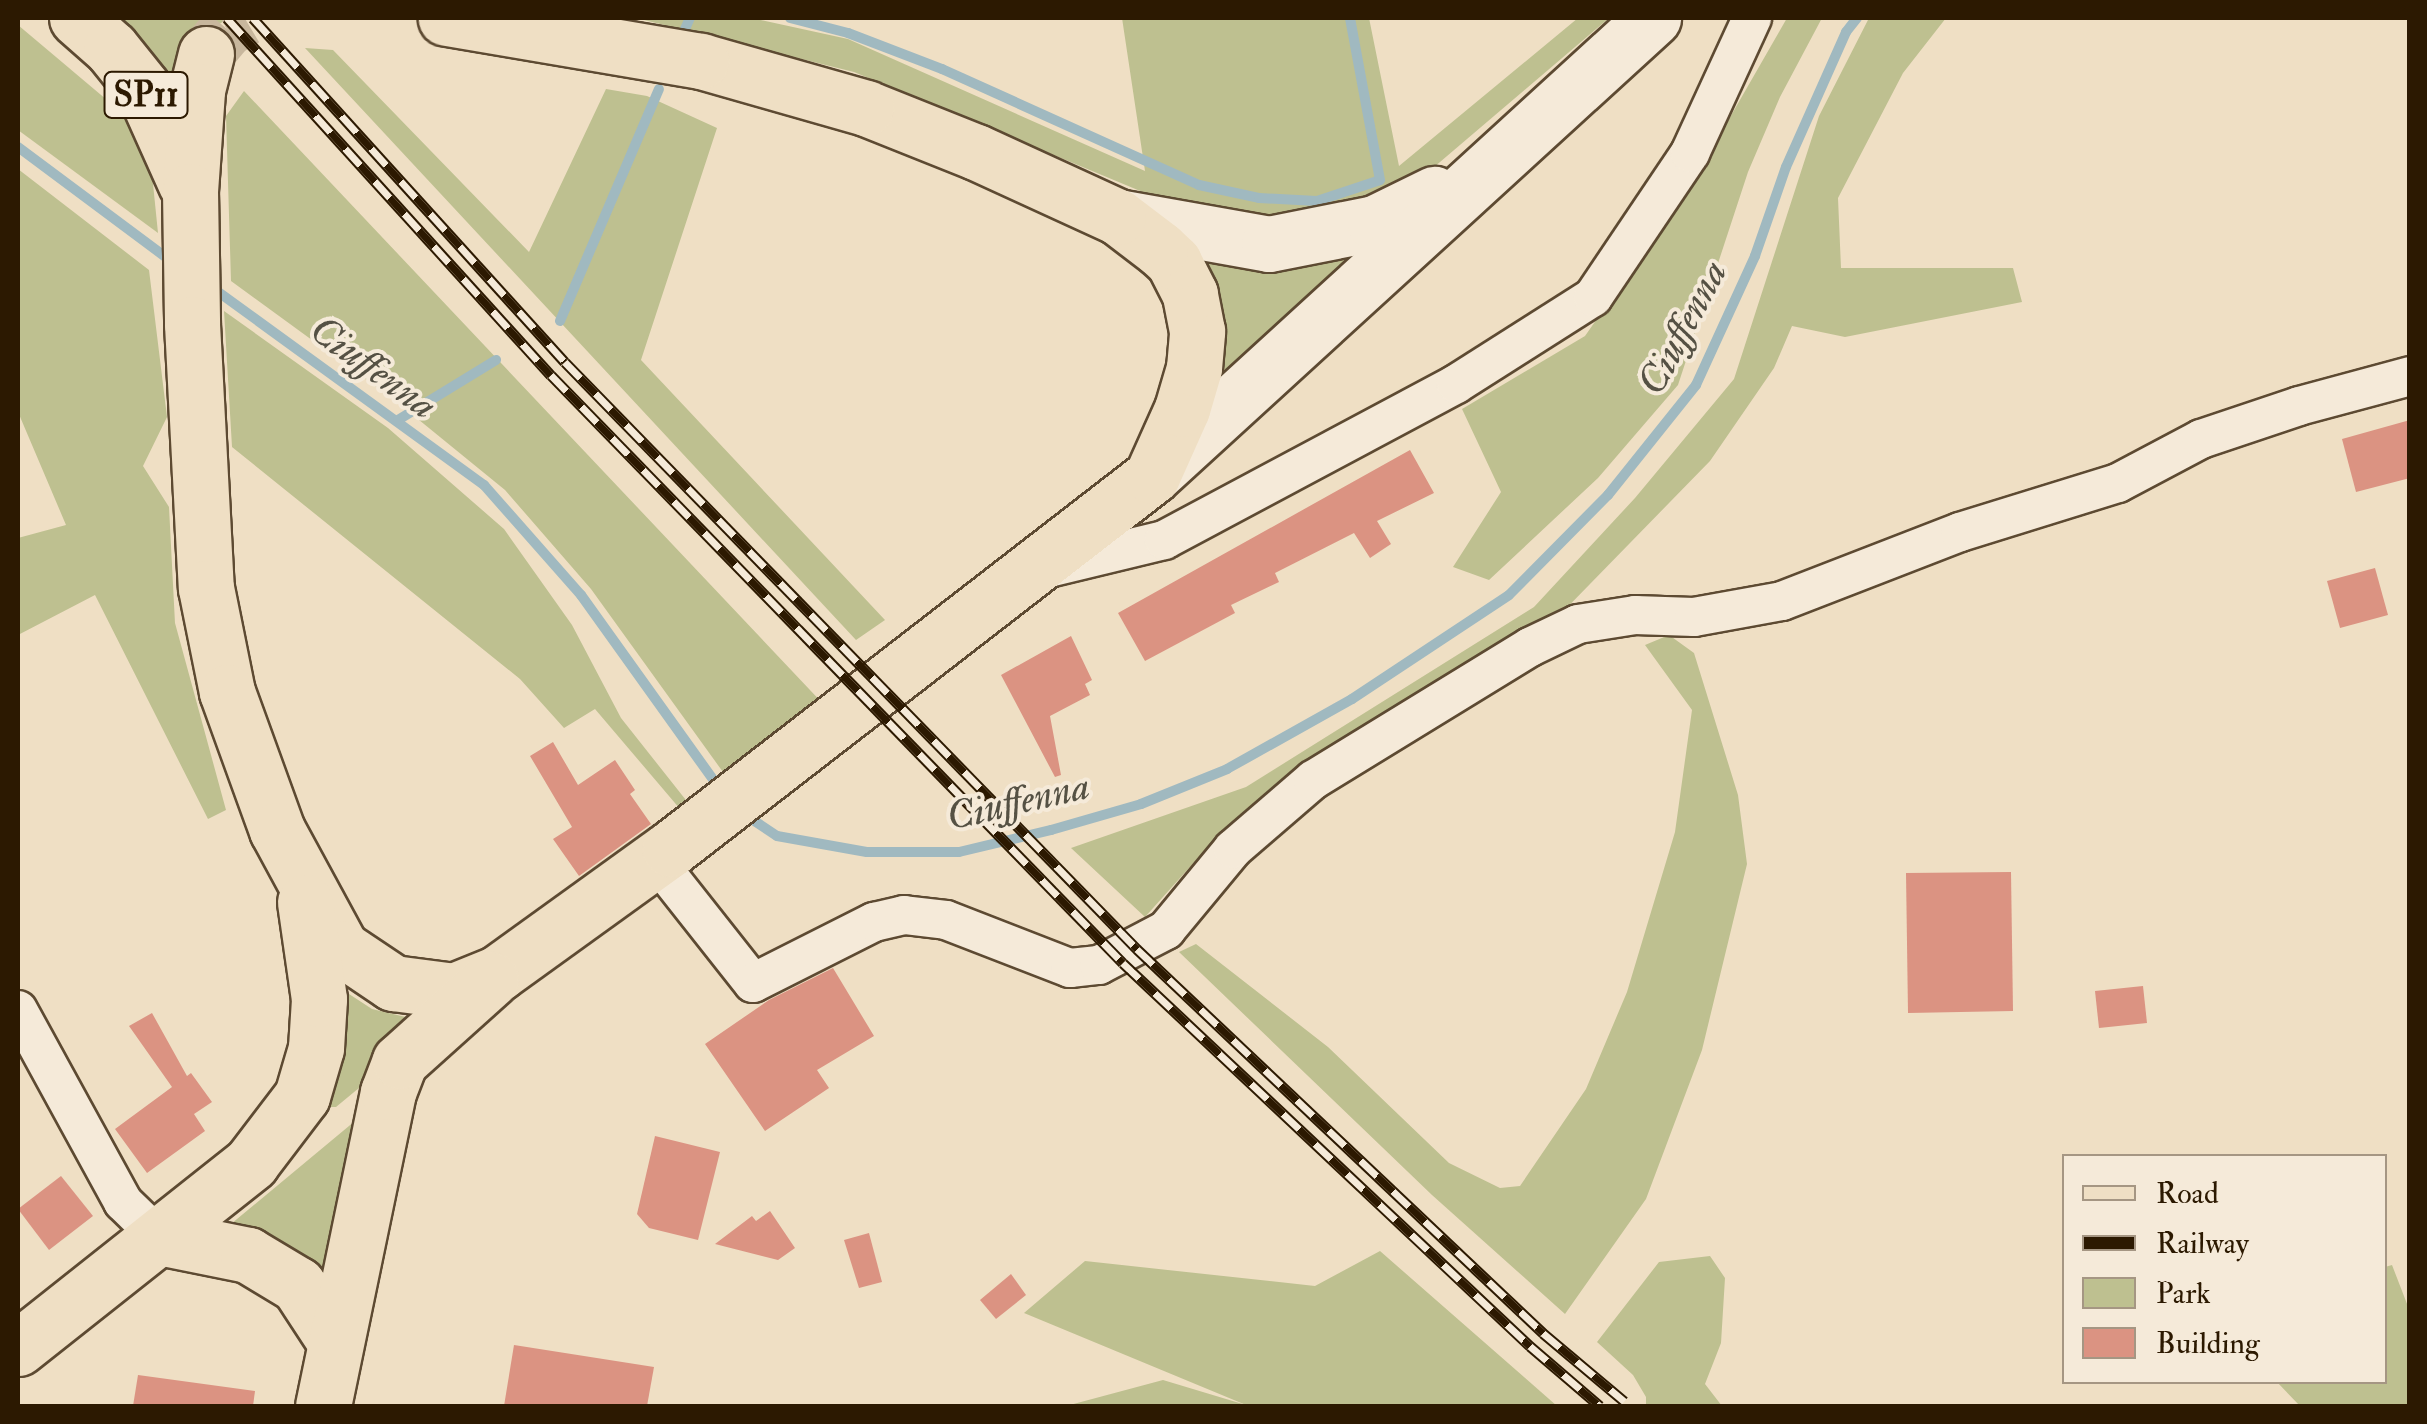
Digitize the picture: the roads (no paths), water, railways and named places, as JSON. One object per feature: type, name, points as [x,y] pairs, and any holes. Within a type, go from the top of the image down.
[{"type":"main road","name":"SP11","points":[[77,18],[110,48],[143,88],[190,191]]},
{"type":"main road","points":[[446,18],[686,58],[811,90],[934,134],[1118,217],[1269,244],[1375,223],[1482,170]]},
{"type":"main road","points":[[323,1406],[388,1092],[400,1061],[498,973],[675,844],[1152,476],[1482,170],[1653,18]]},
{"type":"main road","points":[[206,54],[197,91],[190,191],[192,324],[206,588],[227,692],[256,778],[301,880],[341,948],[393,983],[454,990],[498,973]]},
{"type":"main road","points":[[1118,217],[1174,262],[1190,294],[1197,332],[1194,368],[1182,409],[1152,476]]},
{"type":"main road","points":[[18,1348],[251,1164],[302,1096],[316,1048],[319,998],[301,880]]},
{"type":"main road","points":[[159,1236],[248,1255],[298,1284],[334,1340]]},
{"type":"street","points":[[1028,573],[1164,540],[1456,384],[1593,297],[1690,153],[1752,18]]},
{"type":"street","points":[[675,844],[754,983],[874,922],[904,915],[946,920],[1070,968],[1099,966],[1166,930],[1233,848],[1313,780],[1530,647],[1578,624],[1635,615],[1694,617],[1782,602],[1960,532],[2118,483],[2201,439],[2299,406],[2410,376]]},
{"type":"street","points":[[18,1010],[123,1202],[159,1236]]},
{"type":"waterway","points":[[685,29],[690,18]]},
{"type":"waterway","points":[[790,18],[848,33],[942,69],[1199,185],[1259,198],[1317,201],[1380,180],[1350,18]]},
{"type":"waterway","name":"Ciuffenna","points":[[741,812],[777,836],[867,852],[959,852],[1051,830],[1141,804],[1227,769],[1352,699],[1509,595],[1608,495],[1696,385],[1755,256],[1786,167],[1846,32],[1857,18]]},
{"type":"waterway","points":[[560,321],[659,89]]},
{"type":"waterway","name":"Ciuffenna","points":[[18,147],[171,261]]},
{"type":"waterway","name":"Ciuffenna","points":[[210,286],[484,485],[581,595],[719,788]]},
{"type":"waterway","points":[[398,420],[496,360]]},
{"type":"tunnel","points":[[206,54],[227,29],[245,18]]},
{"type":"railway","points":[[227,18],[551,375],[1123,963],[1530,1346],[1600,1406]]},
{"type":"railway","points":[[253,18],[565,362],[1137,949],[1543,1333],[1624,1401]]}]
